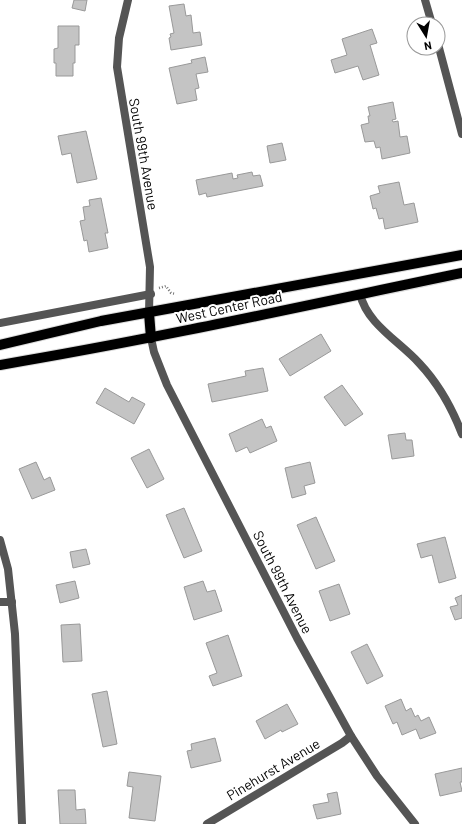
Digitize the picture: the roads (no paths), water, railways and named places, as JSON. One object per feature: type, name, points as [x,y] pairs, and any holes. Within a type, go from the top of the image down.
[{"type":"main road","name":"West Center Road","points":[[0,344],[100,321],[462,255]]},
{"type":"main road","name":"West Center Road","points":[[0,365],[151,338],[462,273]]},
{"type":"main road","points":[[149,313],[151,338]]},
{"type":"street","name":"South 99th Avenue","points":[[128,0],[119,38],[117,67],[150,267],[151,294],[149,313]]},
{"type":"street","points":[[425,0],[430,16]]},
{"type":"street","points":[[441,56],[462,134]]},
{"type":"street","points":[[0,323],[151,294]]},
{"type":"street","points":[[360,294],[365,309],[373,320],[411,354],[440,389],[451,408],[462,434]]},
{"type":"street","name":"South 99th Avenue","points":[[151,338],[153,349],[167,385],[297,638],[351,736],[377,776],[415,824]]},
{"type":"street","points":[[0,540],[8,569],[12,602],[18,680],[22,824]]},
{"type":"street","points":[[0,602],[12,602]]},
{"type":"street","name":"Pinehurst Avenue","points":[[207,824],[342,743],[351,736]]}]
